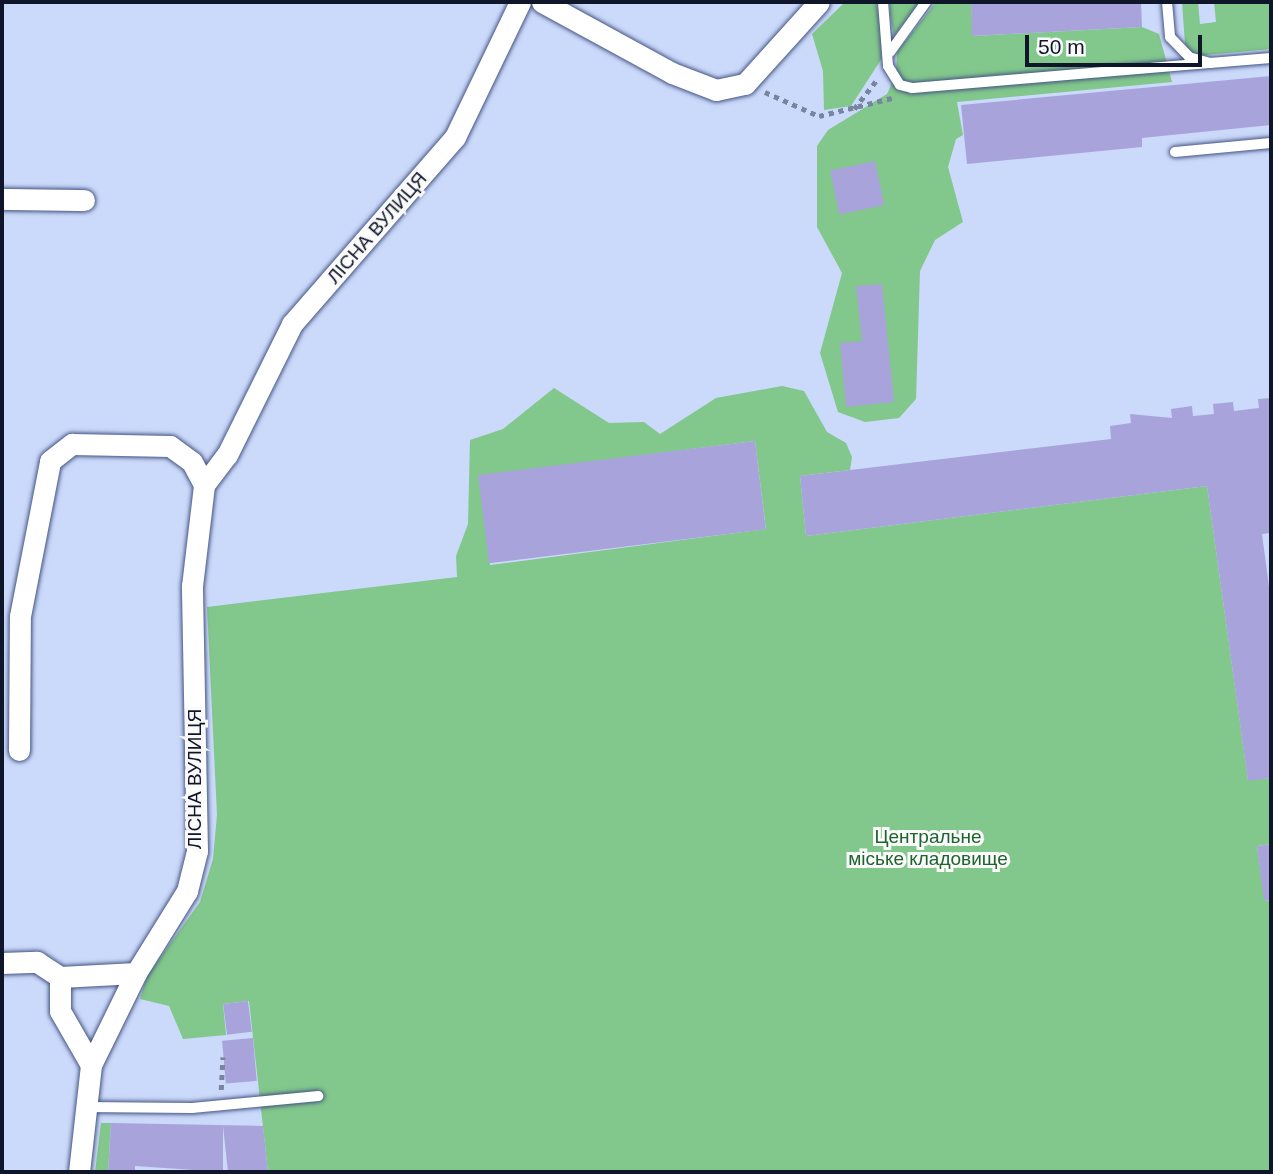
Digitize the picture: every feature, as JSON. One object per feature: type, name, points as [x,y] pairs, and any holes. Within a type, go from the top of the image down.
[{"type":"street","name":"ЛІСНА ВУЛИЦЯ","points":[[79,1172],[83,1107],[91,1065],[136,973],[187,891],[197,851],[192,586],[204,485],[227,455],[292,324],[455,137],[520,2]]},
{"type":"street","points":[[542,2],[672,73],[716,90],[745,83],[819,2]]},
{"type":"street","points":[[2,199],[84,200]]},
{"type":"street","points":[[19,750],[20,616],[50,461],[72,444],[170,446],[192,462],[204,485]]},
{"type":"street","points":[[2,963],[37,962],[60,977],[136,973]]},
{"type":"street","points":[[60,977],[60,1011],[91,1065]]},
{"type":"lane","points":[[883,2],[890,52],[888,66],[892,77],[912,88],[1271,58]]},
{"type":"lane","points":[[890,52],[926,2]]},
{"type":"lane","points":[[1167,2],[1174,43],[1210,63]]},
{"type":"lane","points":[[1175,152],[1271,143]]},
{"type":"lane","points":[[83,1107],[222,1106],[318,1096]]},
{"type":"path","points":[[854,109],[888,66]]},
{"type":"path","points":[[745,83],[819,116],[854,109],[912,88]]},
{"type":"path","points":[[222,1106],[223,1057]]},
{"type":"green space","points":[[845,2],[876,2],[886,52],[851,106],[824,110],[823,71],[812,34]]},
{"type":"green space","points":[[890,2],[920,2],[894,36],[890,15]]},
{"type":"green space","points":[[936,2],[971,2],[973,36],[1142,27],[1159,34],[1172,82],[957,102],[963,135],[956,139],[948,167],[963,222],[935,240],[920,271],[916,399],[899,418],[865,422],[838,412],[820,353],[842,273],[817,227],[817,146],[828,130],[887,94],[896,74],[897,52]]},
{"type":"green space","points":[[1182,2],[1198,2],[1200,24],[1216,22],[1214,2],[1271,2],[1271,49],[1195,56],[1185,44]]},
{"type":"green space","name":"Центральне міське кладовище","points":[[782,386],[804,391],[827,432],[846,443],[852,457],[850,470],[800,476],[806,536],[1207,486],[1248,780],[1271,778],[1271,844],[1257,846],[1265,901],[1271,900],[1271,1172],[268,1172],[249,1001],[223,1004],[226,1035],[183,1039],[169,1006],[140,999],[147,976],[200,902],[213,859],[217,815],[207,607],[457,577],[456,556],[468,524],[470,440],[503,429],[554,388],[609,423],[644,422],[660,434],[716,398]],"holes":[[[755,441],[766,529],[490,565],[479,476]]]},
{"type":"green space","points":[[101,1123],[111,1123],[108,1172],[95,1172]]},
{"type":"building","points":[[971,2],[1141,2],[1142,27],[972,36]]},
{"type":"building","points":[[1271,76],[1271,125],[1142,138],[1142,147],[967,164],[961,105]]},
{"type":"building","points":[[875,161],[884,205],[839,215],[830,171]]},
{"type":"building","points":[[882,284],[894,402],[846,407],[840,343],[862,341],[856,286]]},
{"type":"building","points":[[1271,398],[1271,533],[1262,534],[1271,602],[1271,778],[1248,781],[1207,486],[806,536],[800,476],[1111,439],[1110,426],[1131,423],[1130,414],[1172,418],[1171,409],[1192,406],[1193,416],[1214,414],[1213,404],[1233,402],[1234,411],[1259,408],[1258,399]]},
{"type":"building","points":[[755,441],[766,529],[489,563],[478,475]]},
{"type":"building","points":[[1271,844],[1271,900],[1264,901],[1257,846]]},
{"type":"building","points":[[248,1001],[252,1032],[227,1035],[223,1004]]},
{"type":"building","points":[[253,1038],[257,1081],[226,1084],[222,1041]]},
{"type":"building","points":[[111,1123],[263,1126],[268,1172],[228,1172],[223,1126],[223,1172],[135,1166],[135,1172],[108,1172]]}]
